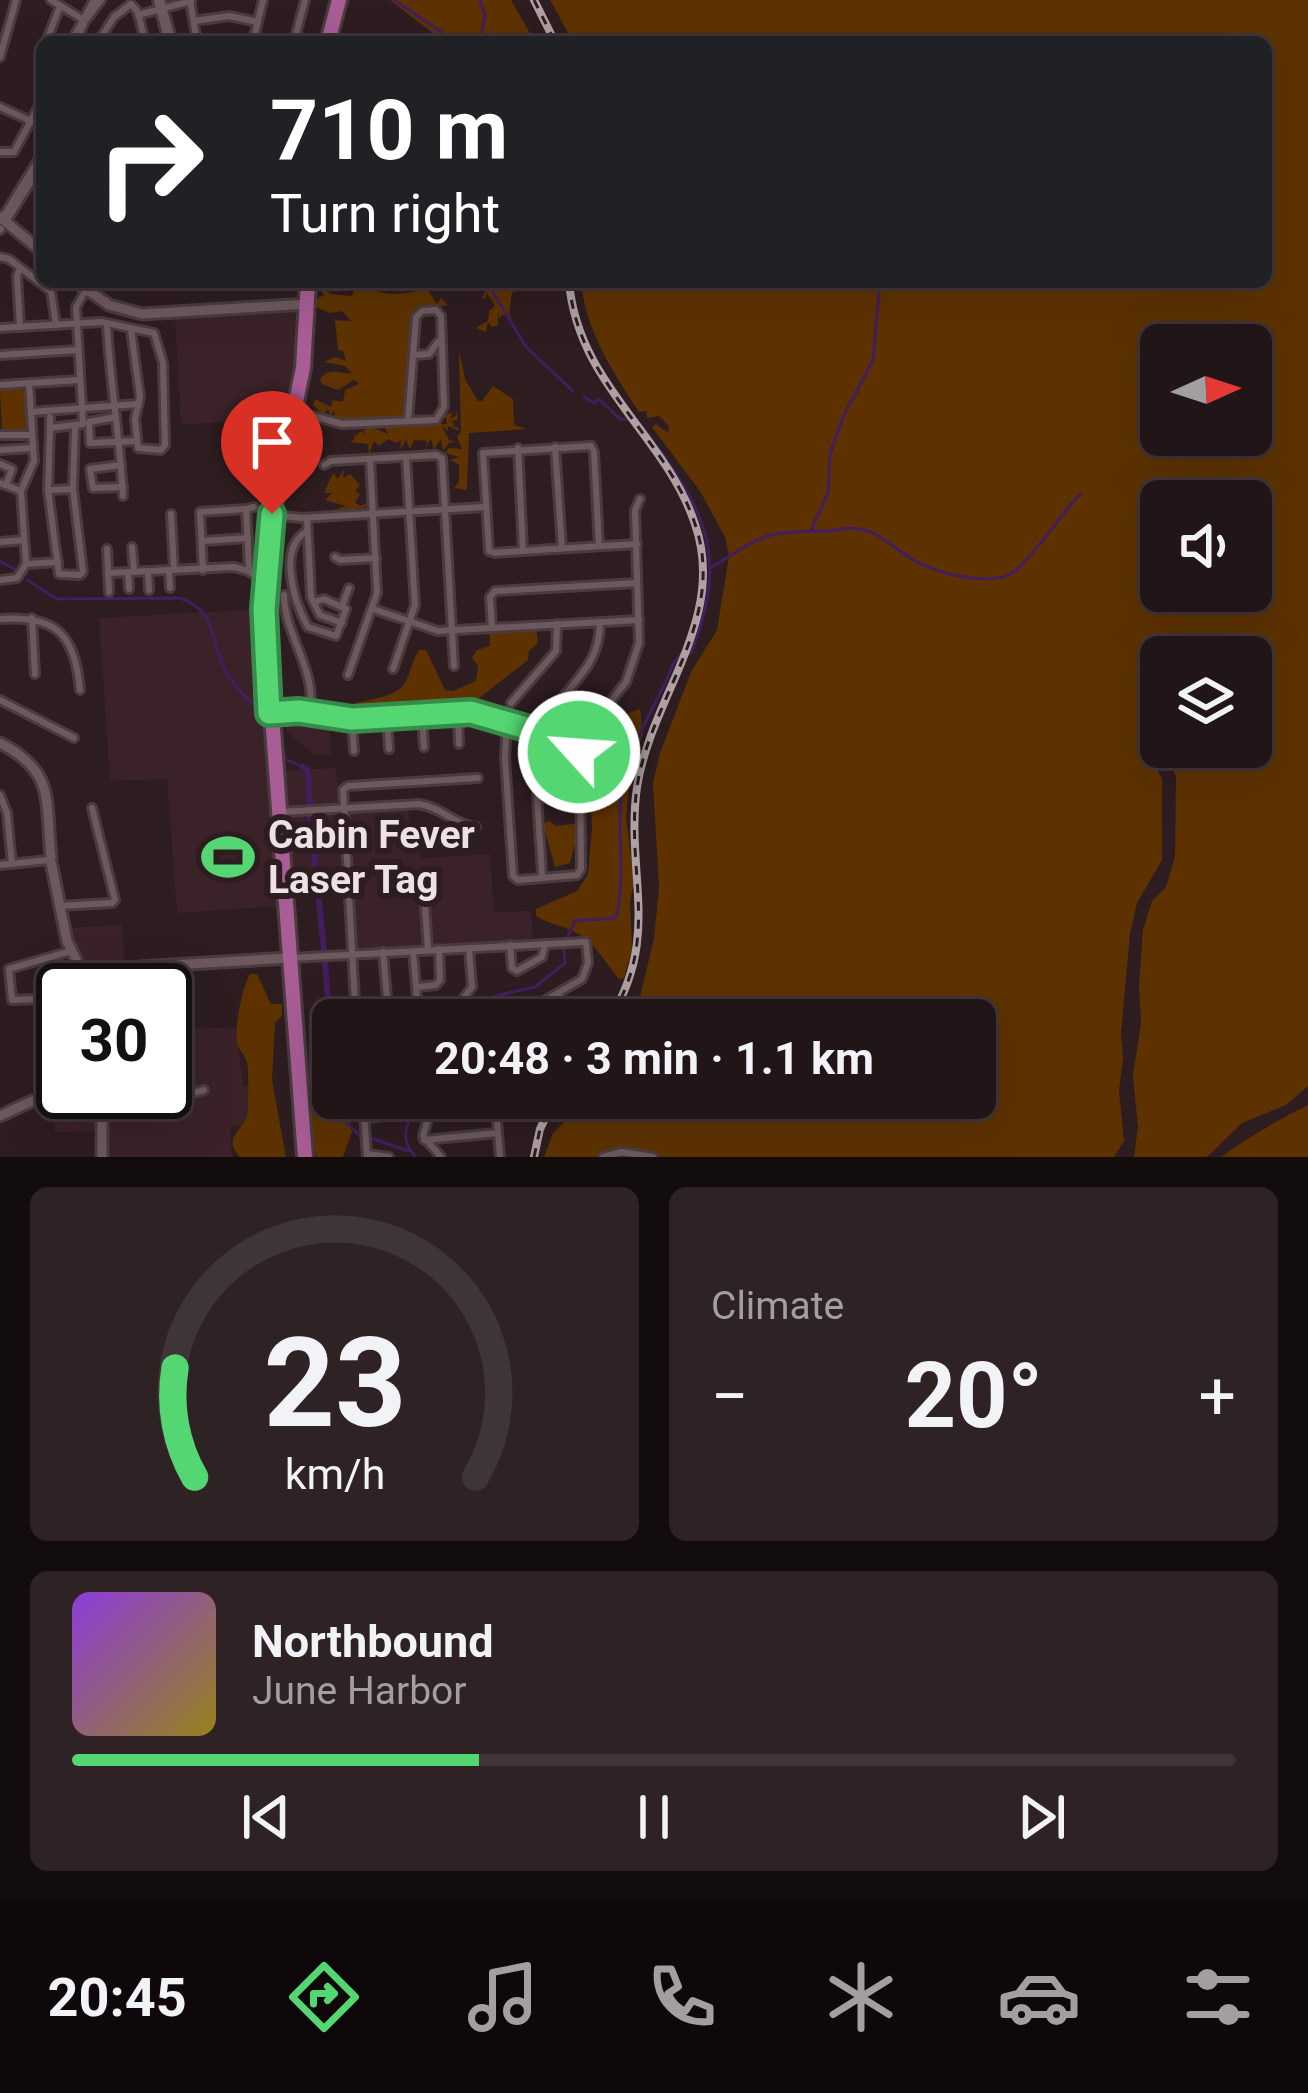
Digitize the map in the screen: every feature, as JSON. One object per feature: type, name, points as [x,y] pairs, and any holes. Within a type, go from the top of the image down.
[{"type":"main road","points":[[330,36],[339,0]]},
{"type":"main road","points":[[305,1157],[258,575],[295,411],[308,288]]},
{"type":"street","points":[[0,57],[16,0]]},
{"type":"street","points":[[51,0],[83,20]]},
{"type":"street","points":[[76,36],[98,0]]},
{"type":"street","points":[[254,36],[263,0]]},
{"type":"street","points":[[296,36],[305,0]]},
{"type":"street","points":[[139,16],[191,2],[196,36]]},
{"type":"street","points":[[102,36],[114,17],[131,4],[144,36]]},
{"type":"street","points":[[48,36],[60,6]]},
{"type":"street","points":[[194,21],[229,16],[258,22]]},
{"type":"street","points":[[0,107],[33,122]]},
{"type":"street","points":[[0,152],[13,153],[36,119]]},
{"type":"street","points":[[36,167],[3,224],[36,249]]},
{"type":"street","points":[[0,257],[36,280]]},
{"type":"street","points":[[20,268],[20,327]]},
{"type":"street","points":[[47,288],[56,325]]},
{"type":"street","points":[[50,428],[83,424],[76,324],[82,288]]},
{"type":"street","points":[[87,288],[110,305],[142,314],[308,304]]},
{"type":"street","points":[[295,411],[342,424],[436,420],[443,415],[440,313],[419,313],[408,421]]},
{"type":"street","points":[[0,328],[107,325],[156,334],[163,363],[165,445],[161,450],[143,451],[137,441],[138,368],[131,330]]},
{"type":"street","points":[[107,325],[111,404],[120,442],[123,492],[92,486],[91,467],[121,465]]},
{"type":"street","points":[[429,354],[441,339]]},
{"type":"street","points":[[0,355],[78,350]]},
{"type":"street","points":[[413,355],[429,354],[443,367]]},
{"type":"street","points":[[0,386],[80,380]]},
{"type":"street","points":[[0,580],[21,576],[26,564],[22,491],[34,465],[29,383]]},
{"type":"street","points":[[31,412],[138,404]]},
{"type":"street","points":[[50,417],[48,490],[61,576],[83,572],[73,489],[75,427]]},
{"type":"street","points":[[116,417],[88,422],[89,441],[137,441]]},
{"type":"street","points":[[0,435],[33,435]]},
{"type":"street","points":[[555,447],[562,548]]},
{"type":"street","points":[[0,450],[33,448]]},
{"type":"street","points":[[518,448],[524,550]]},
{"type":"street","points":[[599,546],[593,448],[483,453],[489,551],[524,550],[637,544]]},
{"type":"street","points":[[324,465],[441,456],[454,666]]},
{"type":"street","points":[[393,669],[415,604],[406,457]]},
{"type":"street","points":[[349,675],[378,589],[370,459]]},
{"type":"street","points":[[0,464],[12,469],[3,484],[22,491]]},
{"type":"street","points":[[34,465],[52,468]]},
{"type":"street","points":[[48,490],[73,489]]},
{"type":"street","points":[[507,721],[512,874],[516,880],[577,875],[581,869],[581,744],[632,671],[639,620],[635,510],[640,500]]},
{"type":"street","points":[[272,514],[307,518],[484,507]]},
{"type":"street","points":[[203,570],[200,512],[250,508],[248,538],[258,575]]},
{"type":"street","points":[[170,588],[171,514]]},
{"type":"street","points":[[307,518],[314,602],[320,615],[342,623]]},
{"type":"street","points":[[308,531],[291,546],[294,601],[308,627],[336,636],[346,610],[326,600],[314,602]]},
{"type":"street","points":[[202,541],[248,538]]},
{"type":"street","points":[[0,542],[24,540]]},
{"type":"street","points":[[129,589],[132,548]]},
{"type":"street","points":[[107,549],[109,592]]},
{"type":"street","points":[[334,556],[340,560],[376,558]]},
{"type":"street","points":[[26,564],[58,562]]},
{"type":"street","points":[[108,573],[234,567],[258,575]]},
{"type":"street","points":[[148,571],[149,590]]},
{"type":"street","points":[[492,628],[490,597],[495,591],[637,583]]},
{"type":"street","points":[[326,600],[331,587]]},
{"type":"street","points":[[342,606],[349,588]]},
{"type":"street","points":[[294,601],[284,598],[284,619],[303,664],[311,698],[309,713]]},
{"type":"street","points":[[373,609],[432,631],[639,620]]},
{"type":"street","points":[[0,619],[32,618],[53,627],[70,645],[80,690]]},
{"type":"street","points":[[32,618],[35,674]]},
{"type":"street","points":[[542,878],[539,759],[543,733],[553,711],[593,660],[600,622]]},
{"type":"street","points":[[511,703],[556,651],[557,624]]},
{"type":"street","points":[[0,700],[74,738]]},
{"type":"street","points":[[458,712],[459,744]]},
{"type":"street","points":[[269,713],[352,719],[479,713],[581,744]]},
{"type":"street","points":[[422,715],[424,747]]},
{"type":"street","points":[[387,717],[389,749]]},
{"type":"street","points":[[352,719],[354,751]]},
{"type":"street","points":[[0,743],[26,758],[39,773],[58,906],[77,963]]},
{"type":"street","points":[[354,999],[343,793],[348,786],[478,778]]},
{"type":"street","points":[[0,794],[13,864]]},
{"type":"street","points":[[277,813],[426,805],[459,825],[476,827]]},
{"type":"street","points":[[58,906],[115,900],[92,808]]},
{"type":"street","points":[[0,865],[50,860]]},
{"type":"street","points":[[423,878],[428,950]]},
{"type":"street","points":[[192,964],[586,942],[586,973],[550,999]]},
{"type":"street","points":[[510,944],[512,968],[517,971],[542,957],[545,944]]},
{"type":"street","points":[[463,999],[472,987],[469,947]]},
{"type":"street","points":[[416,987],[440,980],[439,949]]},
{"type":"street","points":[[413,950],[417,999]]},
{"type":"street","points":[[36,999],[12,1000],[8,970],[71,951]]},
{"type":"street","points":[[383,952],[386,999]]},
{"type":"street","points":[[559,994],[561,999]]},
{"type":"street","points":[[192,1093],[204,1090]]},
{"type":"street","points":[[0,1116],[36,1101]]},
{"type":"street","points":[[102,1119],[102,1157]]},
{"type":"street","points":[[364,1119],[367,1155],[388,1157]]},
{"type":"street","points":[[427,1119],[424,1140],[441,1157]]},
{"type":"street","points":[[497,1119],[500,1157]]},
{"type":"street","points":[[424,1140],[498,1133]]},
{"type":"street","points":[[604,1157],[622,1152],[653,1157]]},
{"type":"shaded area","points":[[390,0],[511,0],[532,36],[433,36]]},
{"type":"shaded area","points":[[550,0],[1308,0],[1308,1086],[1286,1105],[1242,1123],[1207,1157],[1134,1157],[1138,1127],[1133,1076],[1141,1023],[1143,930],[1152,901],[1166,887],[1175,857],[1176,776],[1171,768],[1272,768],[1272,636],[1140,636],[1140,768],[1156,768],[1162,779],[1162,860],[1137,903],[1130,934],[1119,1091],[1124,1141],[1114,1157],[544,1157],[553,1133],[567,1119],[996,1119],[996,999],[639,999],[654,939],[659,887],[653,783],[691,672],[717,630],[729,556],[725,537],[700,491],[652,427],[656,424],[668,433],[669,426],[659,416],[647,418],[646,411],[639,412],[588,318],[582,288],[1272,288],[1272,36],[570,36]]},
{"type":"shaded area","points":[[320,288],[352,296],[355,288],[389,294],[427,289],[437,304],[441,298],[448,305],[416,312],[405,417],[341,422],[335,419],[334,410],[323,415],[313,405],[315,399],[331,407],[333,400],[343,402],[345,390],[359,384],[354,380],[338,390],[320,379],[328,372],[352,373],[345,366],[324,362],[335,357],[346,361],[338,350],[335,320],[351,321],[342,311],[330,313],[316,307],[316,299],[324,295]]},
{"type":"shaded area","points":[[484,288],[514,288],[516,292],[512,292],[509,315],[515,318],[502,315],[499,319],[498,310],[498,325],[492,327],[488,322],[486,332],[476,328],[488,321],[495,306],[487,293],[482,297]]},
{"type":"shaded area","points":[[299,308],[304,314],[291,417],[181,425],[175,316]]},
{"type":"shaded area","points":[[459,350],[465,379],[478,401],[493,386],[513,399],[514,425],[527,429],[469,433],[467,490],[454,488],[459,482],[459,465],[450,460],[459,457],[445,453],[449,448],[462,449],[457,437],[461,432]]},
{"type":"shaded area","points":[[0,389],[25,390],[28,430],[2,432]]},
{"type":"shaded area","points":[[456,410],[458,420],[451,421],[455,425],[451,426],[459,431],[442,426],[455,442],[443,451],[441,439],[434,450],[431,439],[426,447],[427,441],[414,440],[410,449],[406,440],[400,450],[401,440],[388,439],[379,446],[374,441],[369,454],[368,444],[350,442],[355,439],[352,430],[355,436],[362,431],[365,435],[364,430],[372,425],[376,433],[374,428],[388,434],[387,424],[447,424],[445,415],[452,412],[451,419]]},
{"type":"shaded area","points":[[344,469],[343,478],[350,474],[360,485],[355,502],[367,503],[365,508],[334,510],[346,506],[325,500],[332,493],[324,493],[333,473],[338,479]]},
{"type":"shaded area","points":[[259,609],[280,906],[177,913],[167,779],[110,781],[99,618]]},
{"type":"shaded area","points":[[536,628],[538,643],[529,651],[528,660],[479,698],[431,712],[399,707],[339,715],[338,710],[345,706],[389,695],[403,686],[419,650],[426,650],[445,690],[453,691],[476,681],[478,666],[472,658],[477,650],[490,646],[489,631]]},
{"type":"shaded area","points":[[640,709],[643,734],[630,773],[626,817],[634,881],[632,950],[624,978],[619,979],[588,941],[536,916],[536,909],[577,891],[588,874],[590,782],[598,752],[617,717]]},
{"type":"shaded area","points":[[282,716],[329,723],[331,754],[315,755],[288,733]]},
{"type":"shaded area","points":[[336,768],[347,891],[289,895],[280,771]]},
{"type":"shaded area","points":[[408,809],[410,830],[418,830],[421,858],[490,854],[494,912],[531,911],[533,941],[357,951],[347,812]]},
{"type":"shaded area","points":[[549,821],[556,826],[581,823],[570,863],[555,867],[543,824]]},
{"type":"shaded area","points":[[122,925],[125,962],[135,963],[84,963],[69,928]]},
{"type":"shaded area","points":[[250,974],[257,974],[271,1004],[282,1004],[282,1016],[275,1023],[272,1080],[286,1157],[240,1157],[233,1144],[248,1109],[248,1066],[238,1046],[237,1030]]},
{"type":"shaded area","points":[[192,1028],[236,1029],[243,1086],[251,1086],[255,1124],[230,1126],[232,1157],[107,1157],[106,1131],[55,1132],[55,1119],[192,1119]]},
{"type":"shaded area","points":[[310,1104],[312,1119],[349,1119],[352,1132],[343,1157],[316,1157]]},
{"type":"shaded area","points":[[1308,1105],[1308,1157],[1221,1157],[1263,1129]]},
{"type":"waterway","points":[[394,0],[447,36]]},
{"type":"waterway","points":[[480,0],[485,16],[481,36]]},
{"type":"waterway","points":[[491,288],[526,347],[573,391]]},
{"type":"waterway","points":[[811,530],[828,493],[830,454],[843,417],[873,360],[879,288]]},
{"type":"waterway","points":[[568,936],[575,921],[616,918],[624,777],[673,664],[682,653],[691,653],[709,584],[703,528],[678,476],[636,419],[620,419],[599,399],[594,403],[584,397]]},
{"type":"waterway","points":[[712,567],[774,534],[851,528],[875,534],[937,570],[978,579],[1004,577],[1030,556],[1080,494]]},
{"type":"waterway","points":[[0,561],[18,571]]},
{"type":"waterway","points":[[27,580],[57,599],[180,598],[192,604],[206,617],[230,679],[260,709],[265,736]]},
{"type":"waterway","points":[[281,736],[285,759],[303,767]]},
{"type":"waterway","points":[[303,767],[308,770],[310,808]]},
{"type":"waterway","points":[[310,814],[324,951]]},
{"type":"waterway","points":[[492,999],[535,987],[565,963],[564,949]]},
{"type":"waterway","points":[[325,961],[328,999]]},
{"type":"waterway","points":[[346,1119],[360,1136]]},
{"type":"waterway","points":[[410,1119],[407,1143],[416,1157]]},
{"type":"waterway","points":[[371,1138],[408,1151]]},
{"type":"railway","points":[[534,0],[552,36]]},
{"type":"railway","points":[[570,288],[588,351],[681,492],[703,559],[695,625],[645,753],[637,787],[638,932],[620,999]]},
{"type":"railway","points":[[534,1157],[545,1119]]},
{"type":"place","name":"Cabin Fever Laser Tag","points":[[228,857]]},
{"type":"route","points":[[272,514],[264,609],[269,713],[299,711],[352,719],[481,713],[581,744],[579,752]]}]
